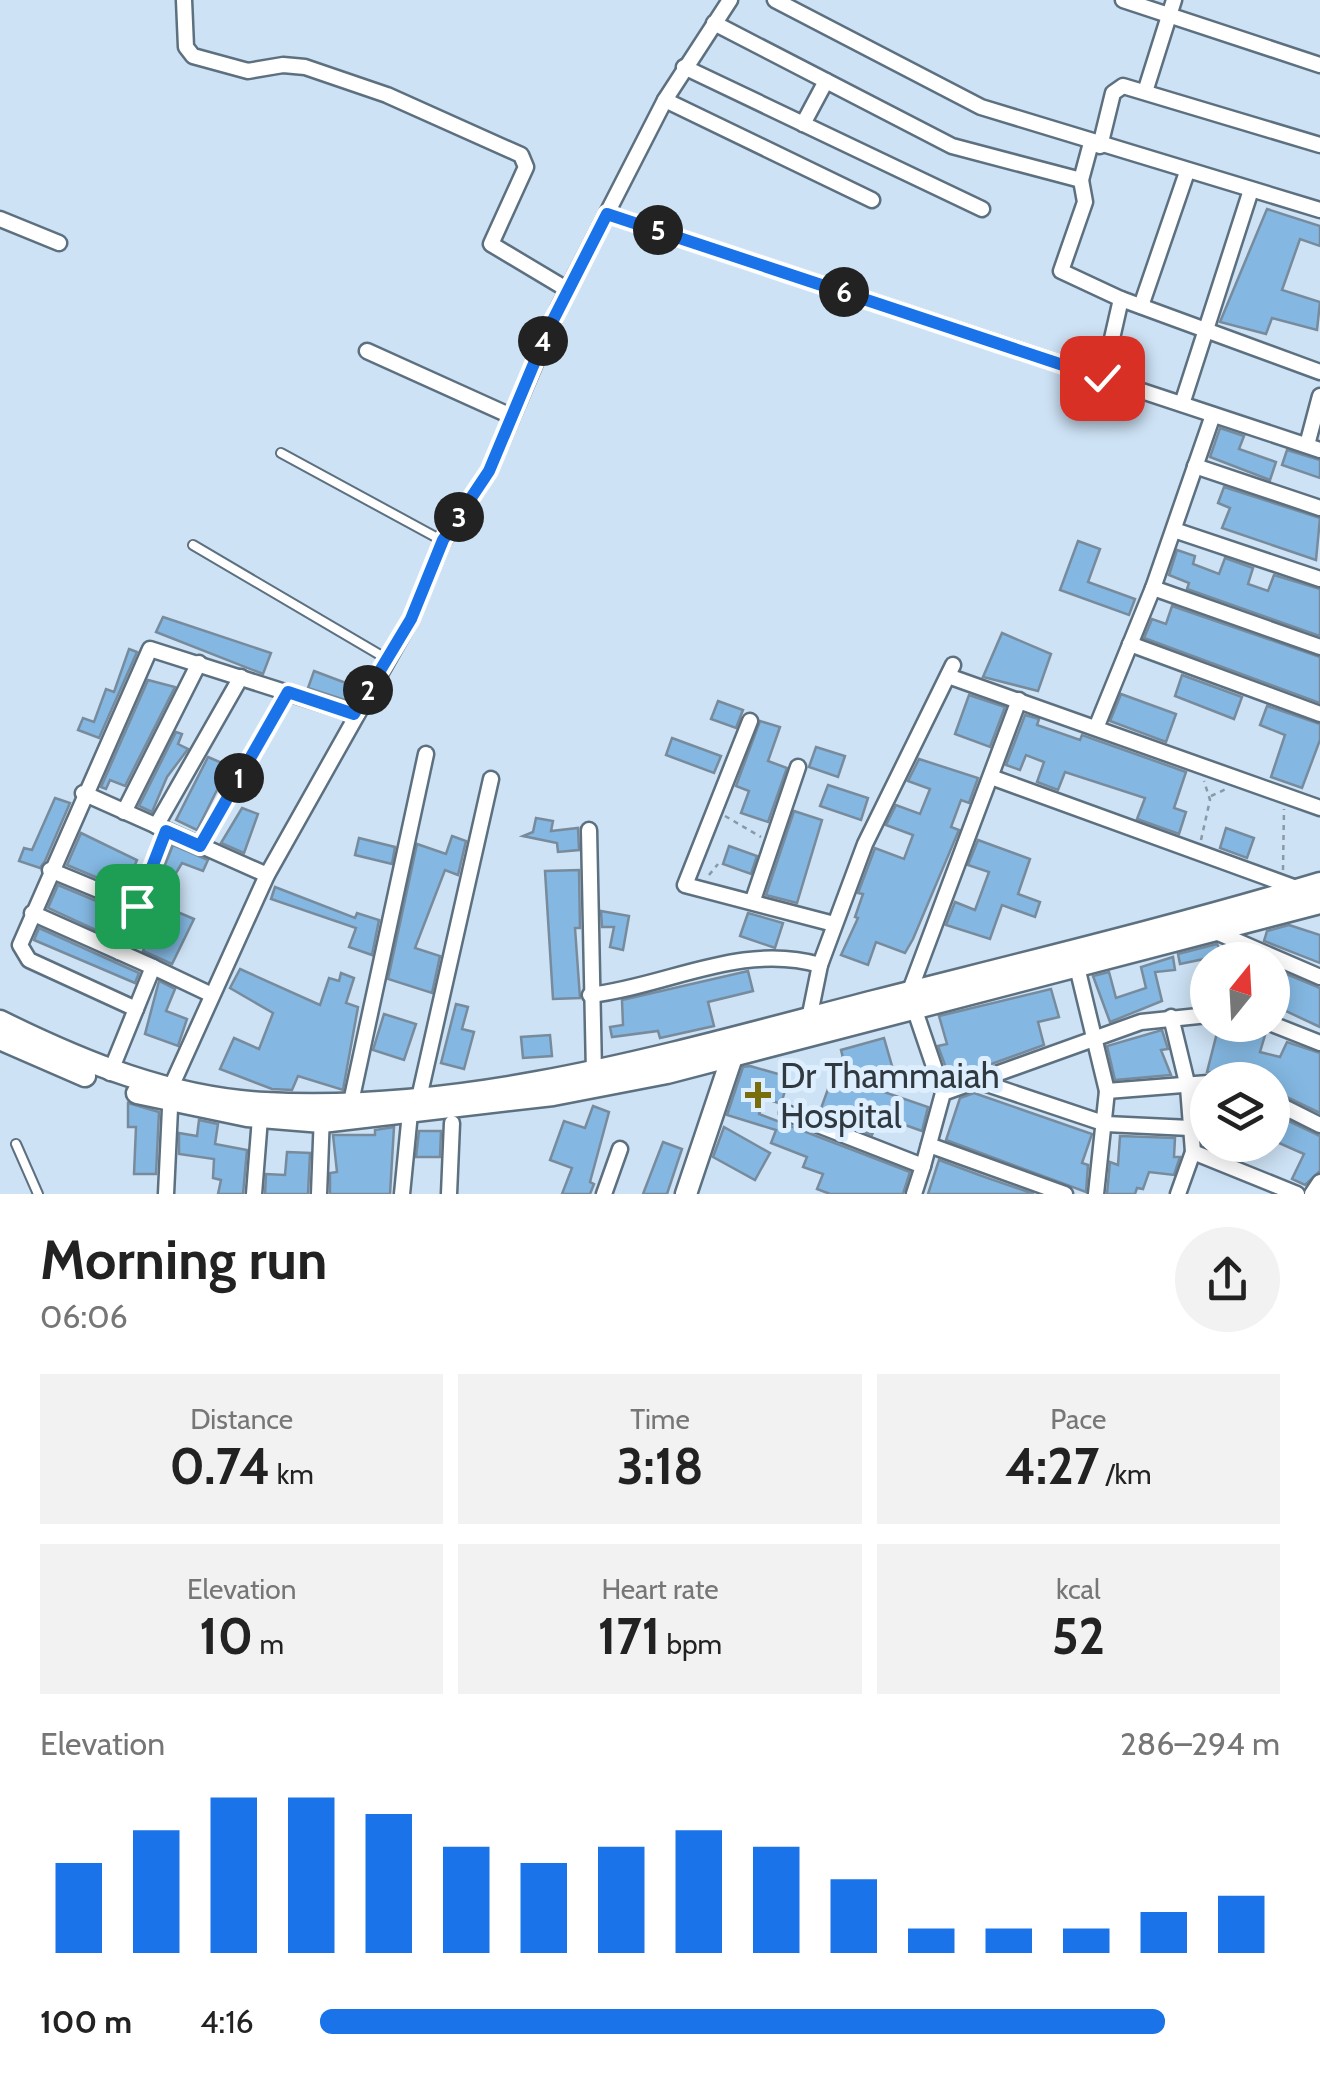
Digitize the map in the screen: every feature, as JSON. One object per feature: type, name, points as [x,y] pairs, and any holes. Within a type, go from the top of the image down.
[{"type":"main road","points":[[0,1021],[110,1072],[170,1094],[322,1113],[351,1102],[414,1105],[736,1046],[911,1000],[1300,884]]},
{"type":"main road","points":[[0,1039],[80,1074],[260,1118],[618,1085],[809,1019],[1077,966],[1320,903]]},
{"type":"main road","points":[[686,1194],[736,1046]]},
{"type":"street","points":[[184,0],[186,48],[193,56],[248,71],[282,65],[305,67],[386,95],[520,155],[526,167],[490,244],[568,290]]},
{"type":"street","points":[[166,1194],[170,1094],[267,876],[354,714],[411,619],[443,540],[489,471],[568,290],[665,100],[730,0]]},
{"type":"street","points":[[775,0],[960,99],[1096,145],[1320,210]]},
{"type":"street","points":[[1123,0],[1172,8],[1320,65]]},
{"type":"street","points":[[1145,92],[1172,8]]},
{"type":"street","points":[[714,23],[969,152],[1082,180]]},
{"type":"street","points":[[684,67],[982,209]]},
{"type":"street","points":[[803,124],[826,81]]},
{"type":"street","points":[[1319,367],[1140,306],[1061,271],[1085,202],[1082,180],[1116,87],[1145,92],[1320,145]]},
{"type":"street","points":[[665,100],[872,200]]},
{"type":"street","points":[[1140,306],[1187,172]]},
{"type":"street","points":[[1182,404],[1203,328],[1251,190]]},
{"type":"street","points":[[607,214],[1314,448],[1320,396]]},
{"type":"street","points":[[0,219],[59,242]]},
{"type":"street","points":[[1102,378],[1121,298]]},
{"type":"street","points":[[367,352],[511,416]]},
{"type":"street","points":[[1096,728],[1153,588],[1213,415]]},
{"type":"street","points":[[1194,466],[1320,508]]},
{"type":"street","points":[[1174,530],[1320,579]]},
{"type":"street","points":[[1153,588],[1320,646]]},
{"type":"street","points":[[1130,644],[1320,714]]},
{"type":"street","points":[[136,1008],[21,954],[32,912],[150,649],[354,714]]},
{"type":"street","points":[[124,812],[199,663]]},
{"type":"street","points":[[809,1019],[820,965],[865,844],[950,670],[1019,700],[1320,808]]},
{"type":"street","points":[[119,952],[161,828],[242,677]]},
{"type":"street","points":[[200,846],[288,692]]},
{"type":"street","points":[[914,1194],[943,1093],[911,1000],[1019,700]]},
{"type":"street","points":[[750,721],[686,885],[834,924]]},
{"type":"street","points":[[351,1102],[426,754]]},
{"type":"street","points":[[753,900],[798,767]]},
{"type":"street","points":[[990,777],[1300,884]]},
{"type":"street","points":[[402,1194],[414,1105],[491,780]]},
{"type":"street","points":[[83,793],[267,876]]},
{"type":"street","points":[[589,830],[594,1072]]},
{"type":"street","points":[[50,870],[137,906]]},
{"type":"street","points":[[32,912],[212,995]]},
{"type":"street","points":[[1216,932],[1320,976]]},
{"type":"street","points":[[590,995],[633,990],[753,957],[784,955],[820,965]]},
{"type":"street","points":[[1077,966],[1107,1090],[1096,1194]]},
{"type":"street","points":[[110,1072],[153,967]]},
{"type":"street","points":[[943,1093],[1141,1022],[1190,1016]]},
{"type":"street","points":[[978,1080],[1106,1124],[1190,1128],[1188,1087],[1171,1018]]},
{"type":"street","points":[[1290,1031],[1320,1043]]},
{"type":"street","points":[[1107,1090],[1188,1087]]},
{"type":"street","points":[[1290,1110],[1320,1124]]},
{"type":"street","points":[[319,1194],[322,1113]]},
{"type":"street","points":[[787,1113],[923,1166]]},
{"type":"street","points":[[254,1194],[260,1118]]},
{"type":"street","points":[[449,1194],[452,1123]]},
{"type":"street","points":[[929,1145],[1065,1194]]},
{"type":"street","points":[[604,1194],[620,1149]]},
{"type":"street","points":[[1178,1194],[1190,1160]]},
{"type":"street","points":[[1218,1162],[1297,1194]]},
{"type":"street","points":[[1312,1194],[1320,1182]]},
{"type":"lane","points":[[282,453],[443,540]]},
{"type":"lane","points":[[193,545],[388,659]]},
{"type":"lane","points":[[16,1144],[38,1194]]},
{"type":"path","points":[[1193,762],[1210,800],[1198,850]]},
{"type":"path","points":[[1279,793],[1300,884]]},
{"type":"path","points":[[714,811],[765,841]]},
{"type":"building","points":[[1267,209],[1320,226],[1320,246],[1300,239],[1282,290],[1320,302],[1317,330],[1272,318],[1266,334],[1220,322]]},
{"type":"building","points":[[1220,428],[1244,436],[1239,449],[1276,462],[1270,480],[1210,457]]},
{"type":"building","points":[[1287,450],[1320,460],[1320,478],[1282,465]]},
{"type":"building","points":[[1224,487],[1320,518],[1316,560],[1222,528],[1230,508],[1218,503]]},
{"type":"building","points":[[1078,541],[1100,549],[1088,582],[1135,599],[1129,615],[1060,590]]},
{"type":"building","points":[[1177,550],[1195,556],[1193,564],[1219,574],[1225,558],[1253,568],[1248,584],[1268,591],[1274,575],[1320,589],[1320,636],[1187,589],[1189,583],[1169,575]]},
{"type":"building","points":[[1172,606],[1320,657],[1320,703],[1144,638],[1152,619],[1166,624]]},
{"type":"building","points":[[163,617],[271,653],[263,674],[156,632]]},
{"type":"building","points":[[1002,633],[1051,654],[1038,691],[983,677]]},
{"type":"building","points":[[129,649],[137,652],[99,738],[78,730],[83,718],[94,722],[106,689],[114,692]]},
{"type":"building","points":[[314,671],[354,686],[348,701],[308,688]]},
{"type":"building","points":[[1182,675],[1242,697],[1234,719],[1175,696]]},
{"type":"building","points":[[148,680],[175,687],[125,786],[110,780],[106,789],[101,787]]},
{"type":"building","points":[[1121,694],[1176,714],[1166,742],[1110,721]]},
{"type":"building","points":[[969,695],[1005,707],[990,747],[955,734]]},
{"type":"building","points":[[718,701],[743,710],[736,728],[711,719]]},
{"type":"building","points":[[1267,706],[1320,724],[1320,740],[1302,788],[1271,777],[1285,735],[1260,725]]},
{"type":"building","points":[[1025,715],[1039,719],[1037,725],[1080,740],[1082,735],[1186,772],[1174,808],[1186,812],[1179,834],[1137,819],[1145,798],[1065,772],[1058,790],[1037,782],[1044,762],[1026,755],[1020,770],[1006,765]]},
{"type":"building","points":[[760,721],[780,727],[768,761],[787,768],[768,822],[741,813],[749,791],[736,786]]},
{"type":"building","points":[[176,732],[182,734],[178,744],[188,749],[167,777],[152,812],[139,806]]},
{"type":"building","points":[[672,738],[721,756],[714,773],[666,755]]},
{"type":"building","points":[[816,747],[845,756],[838,777],[809,767]]},
{"type":"building","points":[[208,757],[229,766],[197,830],[176,820]]},
{"type":"building","points":[[919,759],[978,778],[969,803],[961,800],[951,827],[959,830],[905,953],[876,942],[868,965],[841,955],[858,918],[855,917],[863,894],[858,893],[875,848],[904,859],[913,835],[886,825],[896,805],[920,814],[930,789],[908,781]]},
{"type":"building","points":[[828,785],[868,798],[861,820],[820,806]]},
{"type":"building","points":[[55,798],[70,803],[45,861],[40,868],[19,861],[24,848],[32,850]]},
{"type":"building","points":[[242,808],[258,814],[244,853],[221,843]]},
{"type":"building","points":[[794,811],[822,820],[797,903],[766,895]]},
{"type":"building","points":[[536,818],[553,821],[551,831],[578,828],[579,850],[558,852],[557,843],[523,836],[533,832]]},
{"type":"building","points":[[1226,828],[1254,838],[1247,858],[1220,848]]},
{"type":"building","points":[[81,833],[137,860],[134,867],[140,870],[131,892],[67,865]]},
{"type":"building","points":[[452,836],[466,841],[458,875],[445,870],[415,948],[440,956],[432,993],[388,979],[417,844],[446,854]]},
{"type":"building","points":[[359,838],[395,847],[392,864],[355,855]]},
{"type":"building","points":[[978,840],[1030,859],[1018,894],[1040,902],[1035,917],[1002,905],[990,939],[946,925],[955,902],[975,910],[989,872],[968,865]]},
{"type":"building","points":[[173,845],[208,860],[203,871],[182,863],[164,893],[161,905],[194,919],[172,964],[143,951],[151,928],[141,924]]},
{"type":"building","points":[[729,846],[757,856],[751,874],[723,864]]},
{"type":"building","points":[[579,870],[580,928],[575,928],[580,998],[553,999],[545,871]]},
{"type":"building","points":[[58,885],[123,912],[113,938],[48,908]]},
{"type":"building","points":[[275,887],[355,918],[357,913],[379,920],[372,955],[349,947],[356,928],[271,899]]},
{"type":"building","points":[[601,911],[629,916],[623,950],[610,947],[614,927],[602,927]]},
{"type":"building","points":[[748,913],[783,923],[775,948],[740,936]]},
{"type":"building","points":[[1289,925],[1320,935],[1320,963],[1290,951],[1290,942],[1264,941],[1267,931]]},
{"type":"building","points":[[39,928],[139,973],[135,983],[34,940]]},
{"type":"building","points":[[1190,951],[1190,962],[1180,964],[1178,954]]},
{"type":"building","points":[[1173,957],[1175,970],[1155,972],[1162,1001],[1110,1022],[1093,976],[1109,972],[1116,998],[1146,988],[1141,967]]},
{"type":"building","points":[[240,969],[320,1005],[329,978],[339,981],[341,973],[354,978],[346,1003],[358,1007],[343,1090],[298,1076],[292,1090],[272,1089],[220,1069],[234,1038],[259,1049],[273,1013],[230,988]]},
{"type":"building","points":[[748,971],[753,991],[708,1002],[714,1026],[660,1038],[658,1031],[612,1037],[610,1027],[623,1025],[622,1000]]},
{"type":"building","points":[[1290,976],[1320,988],[1320,1027],[1290,1013]]},
{"type":"building","points":[[159,981],[175,989],[166,1011],[187,1019],[178,1046],[145,1034]]},
{"type":"building","points":[[1051,989],[1059,1017],[1038,1022],[1044,1045],[950,1079],[938,1046],[947,1044],[939,1016]]},
{"type":"building","points":[[456,1004],[468,1007],[462,1029],[474,1032],[464,1069],[441,1063]]},
{"type":"building","points":[[384,1014],[416,1024],[404,1060],[373,1050]]},
{"type":"building","points":[[1162,1030],[1168,1049],[1161,1050],[1171,1075],[1115,1080],[1107,1046]]},
{"type":"building","points":[[550,1035],[552,1056],[523,1058],[521,1037]]},
{"type":"building","points":[[884,1038],[892,1066],[848,1078],[841,1050]]},
{"type":"building","points":[[1215,1042],[1263,1042],[1260,1052],[1280,1057],[1287,1042],[1320,1053],[1320,1113],[1290,1099],[1290,1062],[1210,1062]]},
{"type":"building","points":[[743,1067],[789,1077],[781,1104],[765,1098],[759,1114],[910,1172],[903,1194],[830,1194],[817,1189],[823,1174],[803,1167],[807,1157],[771,1143],[776,1130],[727,1115]]},
{"type":"building","points":[[849,1080],[928,1107],[922,1131],[880,1116],[872,1135],[819,1114],[828,1089],[832,1090],[834,1083],[852,1090]]},
{"type":"building","points":[[974,1093],[1092,1134],[1082,1163],[1088,1165],[1086,1192],[946,1140],[960,1098]]},
{"type":"building","points":[[128,1103],[159,1112],[156,1174],[134,1174],[136,1127],[128,1127]]},
{"type":"building","points":[[593,1106],[609,1112],[590,1182],[594,1184],[590,1194],[562,1194],[572,1168],[550,1160],[564,1121],[585,1128]]},
{"type":"building","points":[[199,1120],[218,1124],[215,1144],[247,1150],[243,1194],[218,1194],[221,1180],[213,1178],[214,1159],[179,1154],[179,1133],[197,1136]]},
{"type":"building","points":[[1290,1122],[1320,1136],[1320,1171],[1305,1185],[1292,1179],[1304,1154],[1290,1148]]},
{"type":"building","points":[[394,1127],[390,1194],[330,1194],[330,1173],[337,1172],[333,1135],[375,1135],[375,1130]]},
{"type":"building","points":[[724,1127],[770,1153],[755,1180],[713,1157]]},
{"type":"building","points":[[419,1131],[441,1131],[440,1157],[416,1157]]},
{"type":"building","points":[[1120,1136],[1175,1138],[1174,1157],[1180,1157],[1174,1175],[1149,1172],[1143,1189],[1137,1188],[1135,1194],[1107,1194],[1110,1162],[1118,1165]]},
{"type":"building","points":[[663,1142],[682,1149],[667,1194],[643,1194]]},
{"type":"building","points":[[287,1152],[310,1153],[308,1194],[265,1194],[266,1174],[285,1175]]},
{"type":"building","points":[[939,1160],[982,1176],[1034,1194],[928,1194]]},
{"type":"place","name":"Dr Thammaiah Hospital","points":[[758,1095]]},
{"type":"route","points":[[137,906],[166,831],[200,846],[288,692],[354,714],[411,619],[443,540],[489,471],[559,306],[607,214],[1102,378]]}]
